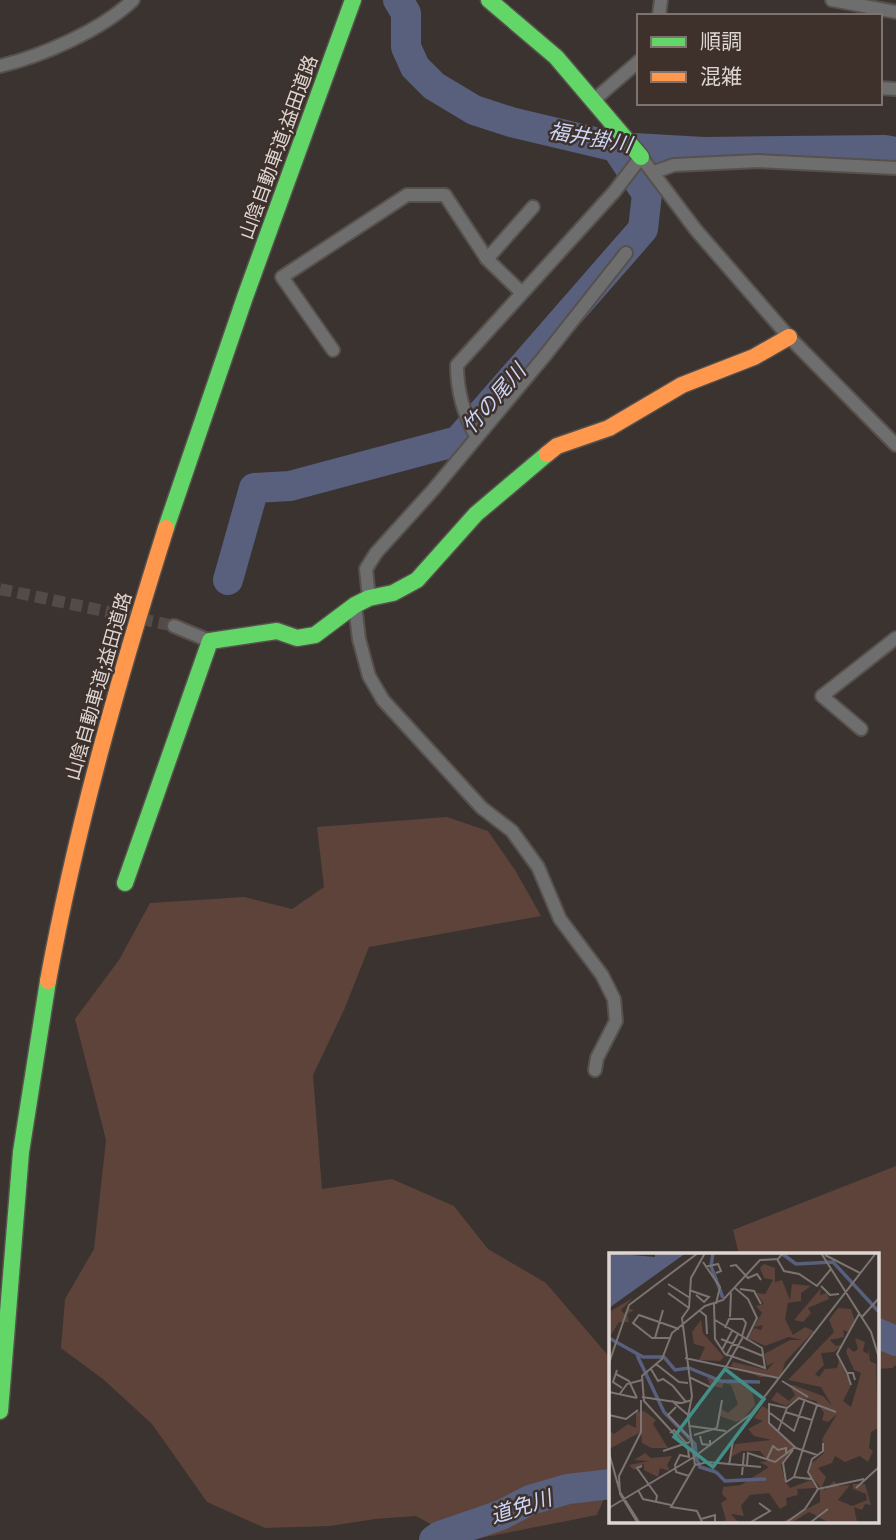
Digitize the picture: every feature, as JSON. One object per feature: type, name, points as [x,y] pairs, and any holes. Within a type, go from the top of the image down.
[{"type":"main road","name":"山陰自動車道;益田道路","points":[[0,1411],[32,1069],[86,802],[131,642],[196,436],[353,0]]},
{"type":"main road","points":[[489,0],[556,57],[641,157]]},
{"type":"main road","points":[[125,883],[210,641],[277,631],[298,638],[316,635],[362,601],[393,593],[416,580],[475,514],[557,446],[609,428],[682,385],[754,357],[789,337]]},
{"type":"street","points":[[0,66],[66,42],[121,12],[133,0]]},
{"type":"street","points":[[832,0],[896,12]]},
{"type":"street","points":[[594,100],[637,63]]},
{"type":"street","points":[[476,436],[470,426],[457,382],[457,365],[614,192],[641,157],[696,230],[789,337],[896,445]]},
{"type":"street","points":[[654,172],[674,165],[759,161],[896,168]]},
{"type":"street","points":[[333,350],[282,277],[407,195],[445,195],[487,259],[522,293]]},
{"type":"street","points":[[487,259],[533,207]]},
{"type":"street","points":[[595,1070],[597,1058],[616,1021],[614,999],[602,975],[560,919],[538,867],[512,831],[482,808],[383,700],[369,676],[359,639],[366,569],[376,553],[433,490],[543,358],[626,253]]},
{"type":"street","points":[[174,626],[210,641]]},
{"type":"street","points":[[861,729],[822,696],[896,638]]},
{"type":"shaded area","points":[[447,817],[488,831],[515,870],[541,916],[369,947],[344,1010],[313,1075],[322,1189],[392,1179],[454,1206],[488,1249],[546,1283],[609,1357],[609,1487],[597,1515],[470,1540],[459,1540],[416,1516],[330,1526],[265,1528],[207,1502],[152,1424],[104,1380],[61,1348],[65,1299],[94,1249],[106,1140],[75,1019],[119,960],[150,903],[244,897],[292,909],[324,887],[317,827]]},
{"type":"shaded area","points":[[896,1166],[896,1365],[878,1369],[878,1253],[739,1253],[733,1230]]},
{"type":"waterway","name":"福井掛川","points":[[398,0],[406,13],[406,47],[415,67],[434,86],[474,110],[511,122],[616,147],[704,152],[896,152]]},
{"type":"waterway","name":"竹の尾川","points":[[228,580],[254,488],[290,486],[458,441],[643,229],[647,194],[616,147]]},
{"type":"waterway","name":"道免川","points":[[878,1333],[896,1341]]},
{"type":"waterway","name":"道免川","points":[[434,1540],[501,1515],[530,1500],[568,1489],[609,1484]]},
{"type":"tunnel","points":[[0,589],[174,626]]},
{"type":"traffic: fast","points":[[166,528],[245,297],[353,0]]},
{"type":"traffic: fast","points":[[489,0],[556,57],[641,157]]},
{"type":"traffic: fast","points":[[125,883],[210,641],[277,631],[297,638],[315,635],[355,605],[369,598],[393,593],[417,580],[476,514],[547,454]]},
{"type":"traffic: fast","points":[[0,1411],[21,1152],[48,981]]},
{"type":"traffic: slow","points":[[547,454],[557,446],[609,428],[682,385],[754,357],[789,337]]},
{"type":"traffic: slow","points":[[48,981],[100,753],[166,528]]}]
